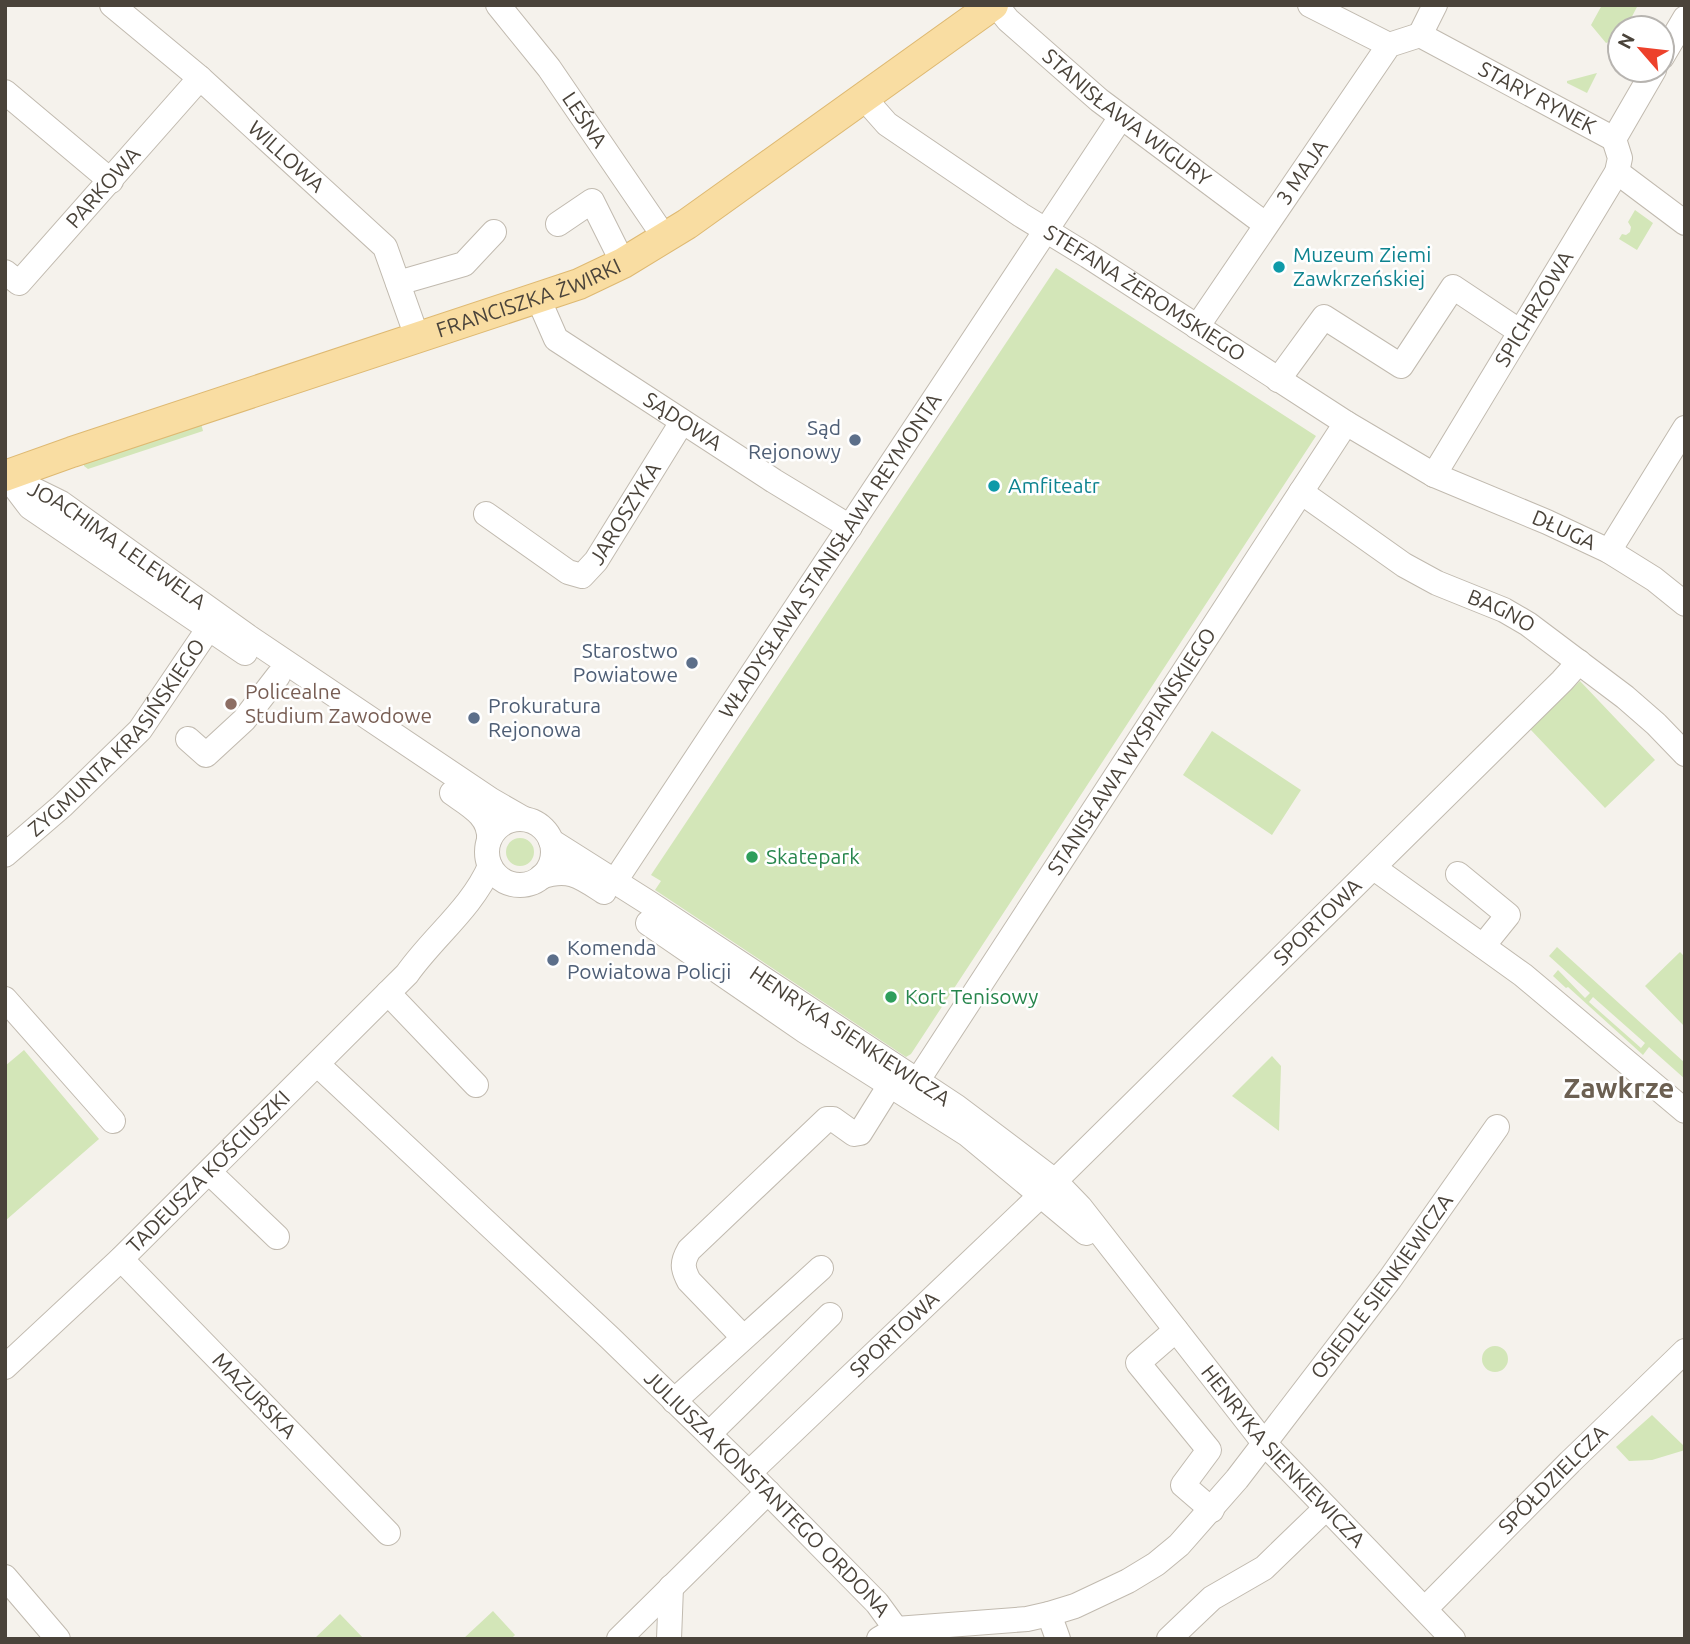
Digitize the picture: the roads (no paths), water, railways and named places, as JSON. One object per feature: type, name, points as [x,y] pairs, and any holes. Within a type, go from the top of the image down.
[{"type":"main road","name":"FRANCISZKA ŻWIRKI","points":[[6,476],[579,284],[623,263],[664,238],[995,5]]},
{"type":"street","name":"WILLOWA","points":[[112,5],[200,78],[385,247],[417,337]]},
{"type":"street","name":"LEŚNA","points":[[498,5],[549,68],[664,238]]},
{"type":"street","name":"STANISŁAWA WIGURY","points":[[995,5],[1008,20],[1121,117],[1265,225]]},
{"type":"street","points":[[1310,5],[1389,45],[1420,36],[1435,5]]},
{"type":"street","points":[[1676,33],[1685,18]]},
{"type":"street","name":"STARY RYNEK","points":[[1420,36],[1614,139],[1646,84]]},
{"type":"street","name":"3 MAJA","points":[[1198,327],[1389,45]]},
{"type":"street","name":"PARKOWA","points":[[5,272],[19,284],[200,78]]},
{"type":"street","points":[[5,92],[111,181]]},
{"type":"street","name":"STEFANA ŻEROMSKIEGO","points":[[864,99],[887,124],[1046,231],[1346,424],[1434,475]]},
{"type":"street","name":"WŁADYSŁAWA STANISŁAWA REYMONTA","points":[[612,879],[850,527],[1121,117]]},
{"type":"street","points":[[1614,139],[1620,158],[1616,172],[1685,223]]},
{"type":"street","name":"SPICHRZOWA","points":[[1434,475],[1616,172]]},
{"type":"street","points":[[558,224],[592,201],[623,263]]},
{"type":"street","points":[[398,284],[464,264],[494,232]]},
{"type":"street","points":[[1278,380],[1324,317],[1401,366],[1452,287],[1520,331]]},
{"type":"street","name":"SĄDOWA","points":[[538,298],[556,339],[850,527]]},
{"type":"street","name":"JAROSZYKA","points":[[486,514],[568,572],[582,576],[596,561],[682,422]]},
{"type":"street","name":"STANISŁAWA WYSPIAŃSKIEGO","points":[[918,1080],[1346,424]]},
{"type":"street","points":[[1609,551],[1685,428]]},
{"type":"street","name":"DŁUGA","points":[[1434,475],[1609,551],[1654,579],[1685,604]]},
{"type":"street","name":"JOACHIMA LELEWELA","points":[[6,476],[30,507],[214,621],[250,638],[491,800],[524,819]]},
{"type":"street","name":"BAGNO","points":[[1301,492],[1404,565],[1437,583],[1504,610],[1528,624],[1656,724],[1685,754]]},
{"type":"street","name":"JOACHIMA LELEWELA","points":[[214,621],[278,676],[480,813],[490,830],[489,839]]},
{"type":"street","name":"ZYGMUNTA KRASIŃSKIEGO","points":[[5,855],[62,806],[140,730],[214,621]]},
{"type":"street","name":"SPORTOWA","points":[[749,1474],[1048,1188],[1579,662]]},
{"type":"street","points":[[188,739],[206,755],[244,720],[278,676]]},
{"type":"street","points":[[524,819],[542,827],[551,841],[552,856],[549,867],[541,877],[525,884],[510,883],[498,877],[490,866],[487,853],[489,839],[503,823],[524,819]]},
{"type":"street","name":"HENRYKA SIENKIEWICZA","points":[[551,841],[918,1080],[1009,1144],[1048,1188]]},
{"type":"street","name":"TADEUSZA KOŚCIUSZKI","points":[[5,1367],[121,1259],[407,974],[421,954],[464,908],[484,880],[490,866]]},
{"type":"street","points":[[1374,868],[1523,975],[1685,1111]]},
{"type":"street","name":"HENRYKA SIENKIEWICZA","points":[[541,877],[556,872],[570,873],[586,881],[762,1002],[1080,1207],[1265,1444],[1453,1639]]},
{"type":"street","points":[[1458,874],[1507,915],[1483,946]]},
{"type":"street","name":"TADEUSZA KOŚCIUSZKI","points":[[407,974],[425,963],[500,889],[510,883]]},
{"type":"street","points":[[388,993],[476,1086]]},
{"type":"street","points":[[5,999],[113,1121]]},
{"type":"street","name":"JULIUSZA KONSTANTEGO ORDONA","points":[[318,1065],[533,1266],[768,1492],[877,1602],[888,1634],[1049,1615],[1128,1581],[1156,1564],[1179,1545],[1212,1510],[1265,1444]]},
{"type":"street","points":[[743,1337],[689,1280],[683,1270],[689,1250],[827,1119],[833,1119],[854,1134],[860,1133],[890,1085]]},
{"type":"street","name":"OSIEDLE SIENKIEWICZA","points":[[1265,1444],[1390,1279],[1497,1127]]},
{"type":"street","points":[[209,1172],[277,1237]]},
{"type":"street","name":"MAZURSKA","points":[[121,1259],[388,1532]]},
{"type":"street","points":[[674,1401],[821,1268]]},
{"type":"street","points":[[709,1434],[830,1315]]},
{"type":"street","points":[[1176,1330],[1138,1363],[1209,1450],[1183,1485],[1212,1510]]},
{"type":"street","name":"SPÓŁDZIELCZA","points":[[1424,1609],[1685,1351]]},
{"type":"street","points":[[620,1639],[768,1492]]},
{"type":"street","points":[[1169,1639],[1212,1598],[1264,1568],[1326,1508]]},
{"type":"street","points":[[5,1577],[58,1639]]},
{"type":"street","points":[[669,1639],[671,1587]]},
{"type":"street","points":[[1049,1615],[1058,1639]]},
{"type":"place","name":"Muzeum Ziemi Zawkrzeńskiej","points":[[1279,267]]},
{"type":"place","name":"Sąd Rejonowy","points":[[855,440]]},
{"type":"place","name":"Amfiteatr","points":[[994,486]]},
{"type":"place","name":"Starostwo Powiatowe","points":[[692,663]]},
{"type":"place","name":"Policealne Studium Zawodowe","points":[[231,704]]},
{"type":"place","name":"Prokuratura Rejonowa","points":[[474,718]]},
{"type":"place","name":"Skatepark","points":[[752,857]]},
{"type":"place","name":"Komenda Powiatowa Policji","points":[[553,960]]},
{"type":"place","name":"Kort Tenisowy","points":[[891,997]]},
{"type":"district","name":"Zawkrze","points":[[1619,1088]]}]
